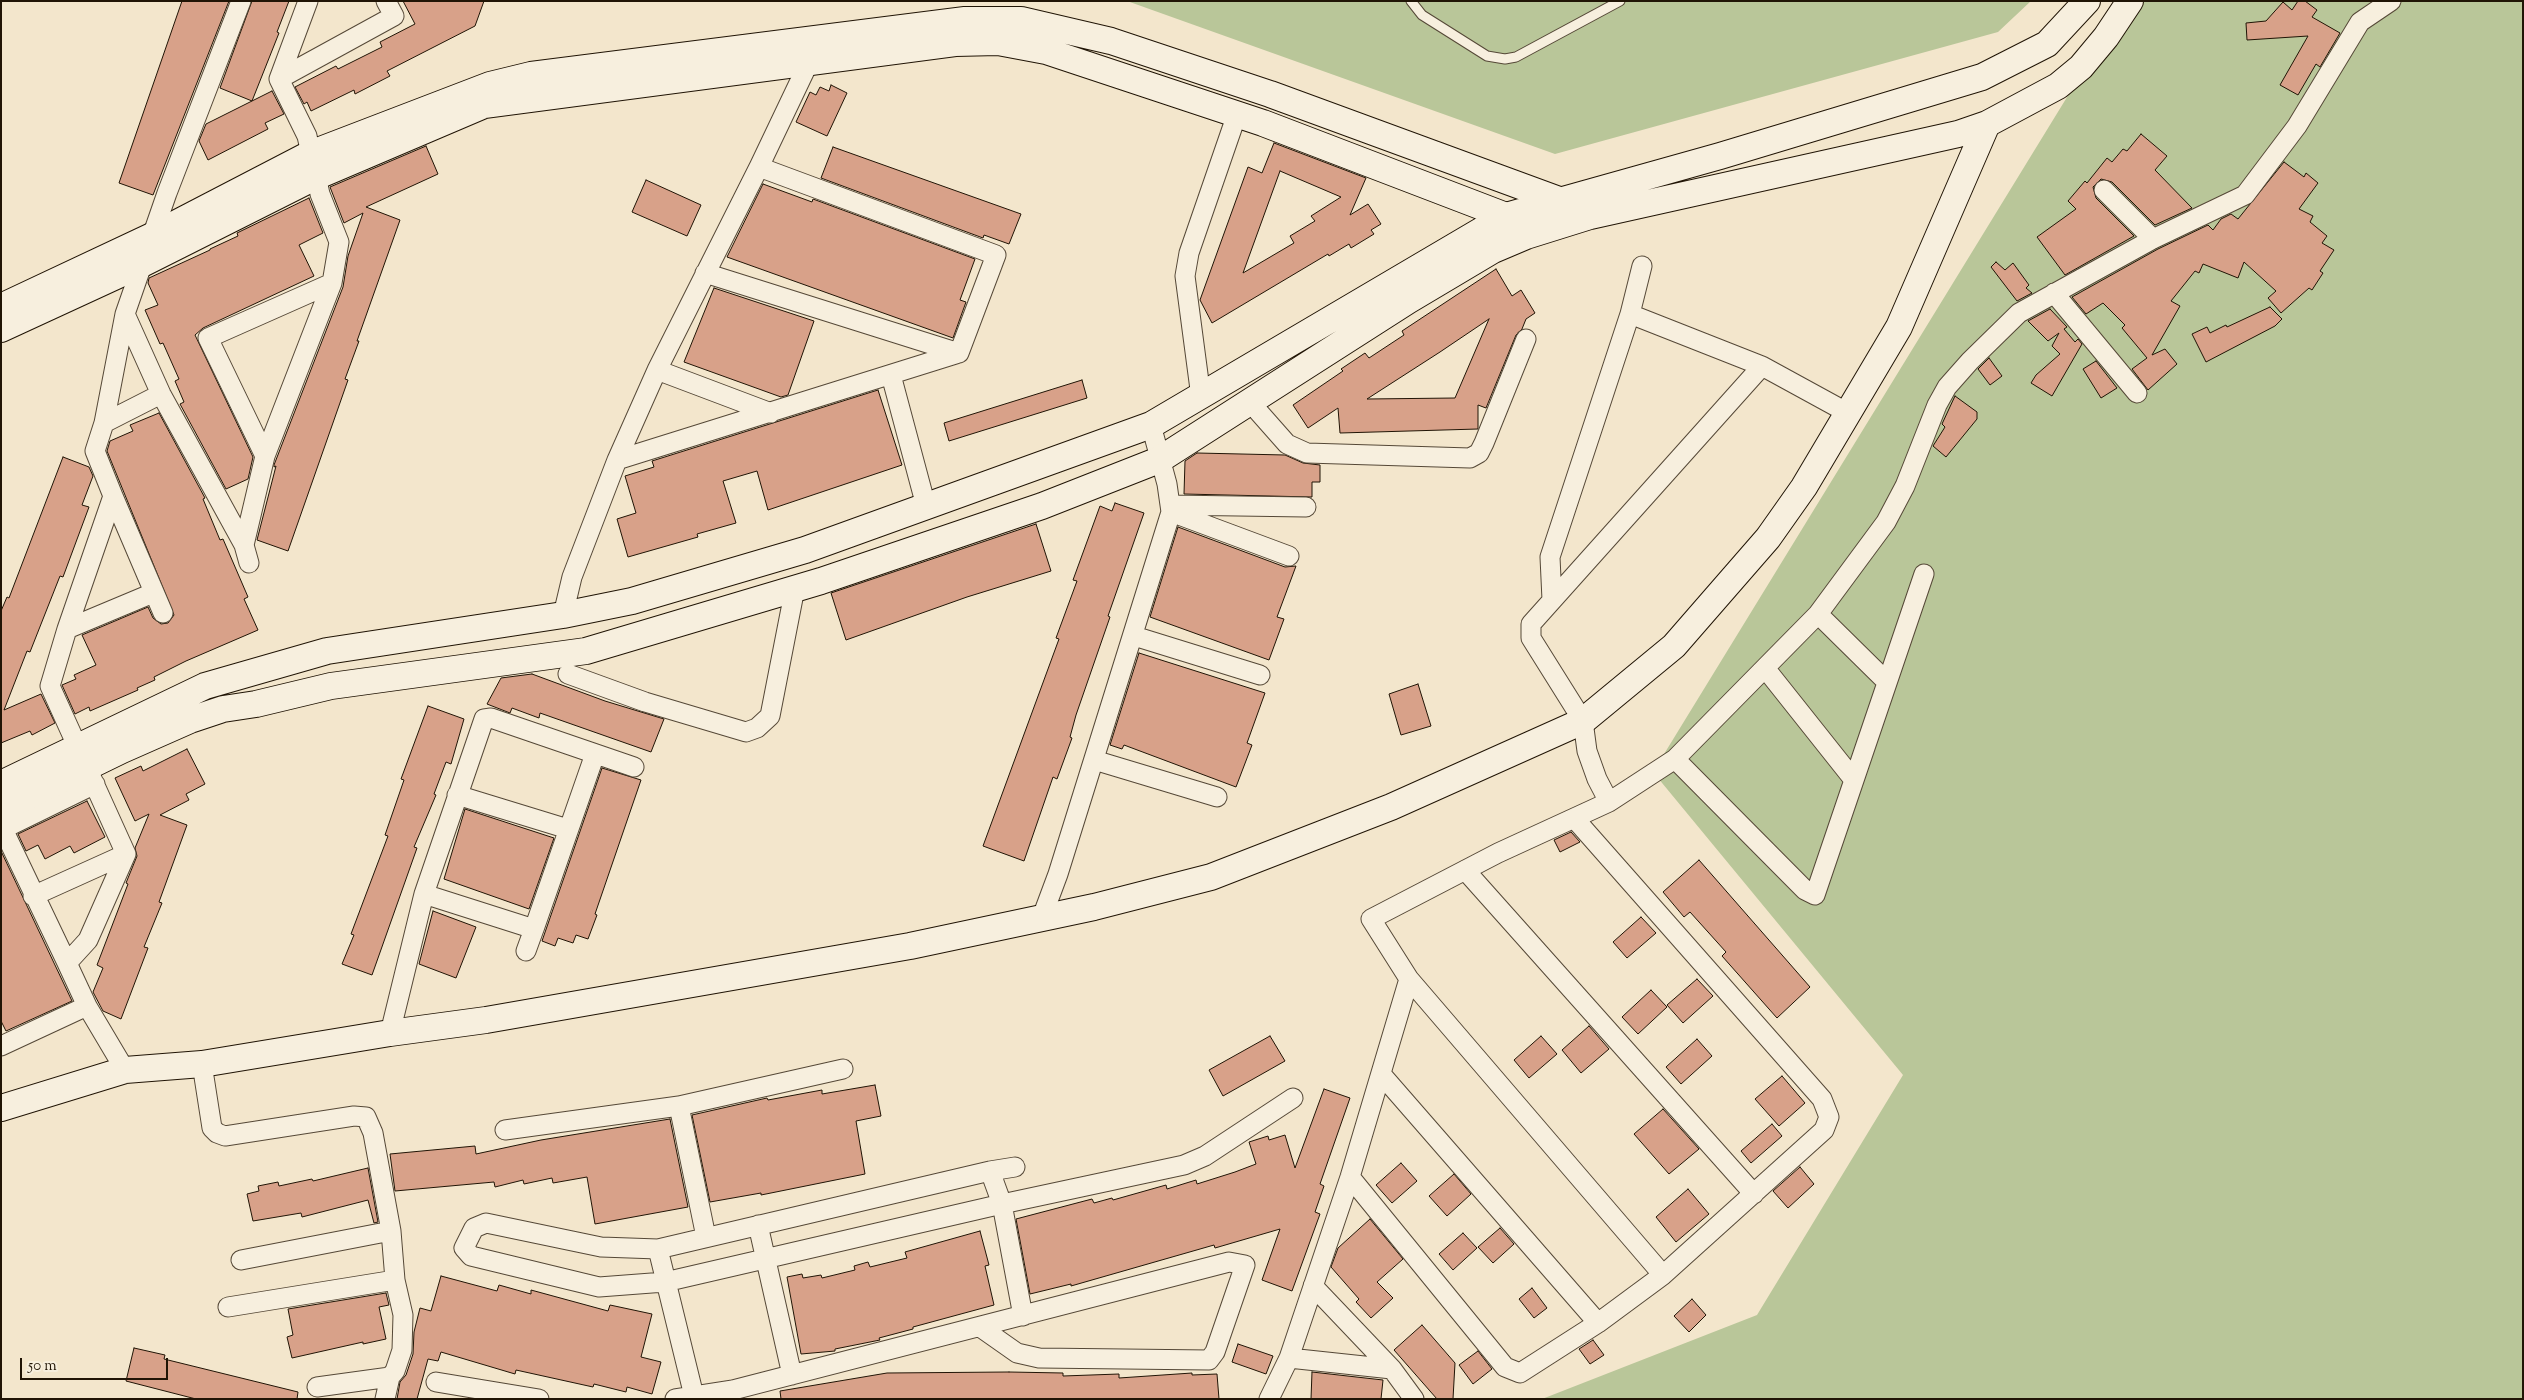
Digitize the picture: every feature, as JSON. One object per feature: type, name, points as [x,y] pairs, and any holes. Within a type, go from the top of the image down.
[{"type":"street","points":[[163,613],[95,451],[104,423],[125,314],[152,236],[240,1]]},
{"type":"street","points":[[125,314],[161,394],[246,554],[265,456],[332,283],[339,242],[313,166],[307,136],[279,79],[308,1]]},
{"type":"street","points":[[279,79],[394,16],[386,1]]},
{"type":"street","points":[[125,1070],[87,1006],[34,896],[2,823],[205,686],[327,651],[563,615],[632,601],[795,552],[1151,425],[1506,216],[1720,156],[1982,77],[2047,44],[2086,1]]},
{"type":"street","points":[[1,784],[86,766],[190,720],[223,709],[256,704],[331,686],[586,651],[795,588],[1042,506],[1159,460],[1434,285],[1493,250],[1533,233],[1590,216],[1958,134],[1988,124],[2058,86],[2081,67],[2106,37],[2130,1]]},
{"type":"street","points":[[1663,1275],[1409,978],[1372,919],[1465,870],[1609,802],[1675,759],[1818,614],[1897,506],[1937,405],[1947,386],[2019,313],[2153,239],[2245,195],[2297,126],[2360,22],[2390,1]]},
{"type":"street","points":[[1,307],[152,236],[313,166],[459,96],[531,75],[882,29],[965,20],[1021,20],[1111,41],[1270,94],[1562,200],[1590,216]]},
{"type":"street","points":[[1,328],[142,264],[313,166],[484,105],[955,43],[998,42],[1046,51],[1237,114],[1506,216],[1533,233]]},
{"type":"street","points":[[563,615],[572,577],[617,460],[657,370],[759,167],[809,62]]},
{"type":"street","points":[[1201,397],[1185,276],[1189,253],[1237,114]]},
{"type":"street","points":[[1,1108],[125,1070],[202,1064],[390,1033],[486,1020],[901,948],[1094,907],[1211,877],[1391,807],[1583,721],[1674,646],[1768,538],[1804,487],[1899,327],[1988,124]]},
{"type":"street","points":[[759,167],[996,255],[960,353]]},
{"type":"street","points":[[2104,190],[2153,239]]},
{"type":"street","points":[[1552,600],[1550,557],[1630,314],[1642,266]]},
{"type":"street","points":[[705,272],[960,353]]},
{"type":"street","points":[[265,456],[208,338],[332,283]]},
{"type":"street","points":[[2054,293],[2137,393]]},
{"type":"street","points":[[1630,314],[1762,366],[1848,413]]},
{"type":"street","points":[[1249,401],[1287,444],[1307,453],[1470,458],[1479,453],[1484,443],[1526,339]]},
{"type":"street","points":[[617,460],[960,353]]},
{"type":"street","points":[[1609,802],[1597,779],[1587,751],[1583,721],[1531,638],[1531,624],[1762,366]]},
{"type":"street","points":[[657,370],[771,413]]},
{"type":"street","points":[[891,376],[926,506]]},
{"type":"street","points":[[104,423],[161,394]]},
{"type":"street","points":[[1042,917],[1058,874],[1134,636],[1171,509],[1167,484],[1151,425]]},
{"type":"street","points":[[67,963],[88,940],[126,854],[50,686],[67,629],[113,496]]},
{"type":"street","points":[[1171,509],[1306,507]]},
{"type":"street","points":[[1171,509],[1289,556]]},
{"type":"street","points":[[1675,759],[1805,890],[1815,895],[1924,574]]},
{"type":"street","points":[[568,674],[645,702],[746,732],[757,728],[770,716],[795,588]]},
{"type":"street","points":[[67,629],[153,593]]},
{"type":"street","points":[[1818,614],[1887,682]]},
{"type":"street","points":[[1134,636],[1260,676]]},
{"type":"street","points":[[1765,668],[1854,780]]},
{"type":"street","points":[[390,1033],[424,894],[482,724],[488,717],[634,767]]},
{"type":"street","points":[[526,951],[595,754]]},
{"type":"street","points":[[1094,760],[1217,797]]},
{"type":"street","points":[[457,795],[568,830]]},
{"type":"street","points":[[1350,1176],[1505,1367],[1520,1373],[1598,1323],[1663,1275],[1824,1130],[1829,1116],[1822,1099],[1574,818]]},
{"type":"street","points":[[34,896],[126,854]]},
{"type":"street","points":[[1465,870],[1754,1194]]},
{"type":"street","points":[[424,894],[534,929]]},
{"type":"street","points":[[1269,1399],[1289,1358],[1350,1176],[1409,978]]},
{"type":"street","points":[[2,1044],[87,1006]]},
{"type":"street","points":[[202,1064],[212,1128],[225,1136],[354,1116],[366,1117],[372,1132],[391,1230],[394,1280],[403,1315],[402,1350],[396,1371],[390,1377],[385,1399]]},
{"type":"street","points":[[504,1130],[679,1106],[843,1069]]},
{"type":"street","points":[[1381,1074],[1598,1323]]},
{"type":"street","points":[[1015,1167],[990,1171],[658,1249],[601,1247],[486,1223],[474,1228],[464,1248],[471,1256],[599,1287],[665,1282],[1002,1204],[1184,1165],[1205,1156],[1293,1098]]},
{"type":"street","points":[[679,1106],[706,1237]]},
{"type":"street","points":[[990,1171],[1002,1204],[1023,1316]]},
{"type":"street","points":[[758,1225],[792,1375]]},
{"type":"street","points":[[241,1260],[391,1230]]},
{"type":"street","points":[[658,1249],[694,1396]]},
{"type":"street","points":[[675,1399],[734,1394],[792,1375],[1229,1262],[1245,1265],[1215,1352],[1209,1360],[1039,1358],[1017,1353],[980,1327]]},
{"type":"street","points":[[228,1307],[394,1280]]},
{"type":"street","points":[[1313,1286],[1392,1369],[1414,1399]]},
{"type":"street","points":[[1289,1358],[1392,1369]]},
{"type":"street","points":[[317,1387],[390,1377]]},
{"type":"street","points":[[436,1382],[539,1399]]},
{"type":"lane","points":[[1411,1],[1422,15],[1487,56],[1505,59],[1516,57],[1620,1]]},
{"type":"green space","points":[[1127,1],[2031,1],[1998,32],[1555,154]]},
{"type":"green space","points":[[2126,1],[2523,1],[2523,1399],[1542,1399],[1757,1315],[1903,1075],[1653,772]]},
{"type":"building","points":[[182,1],[229,1],[153,195],[119,183]]},
{"type":"building","points":[[252,1],[289,1],[277,32],[279,33],[252,101],[220,88]]},
{"type":"building","points":[[403,1],[484,1],[475,26],[387,71],[390,76],[355,94],[354,90],[311,111],[307,102],[304,104],[295,87],[336,66],[338,69],[382,47],[380,42],[415,24]]},
{"type":"building","points":[[2298,1],[2305,1],[2317,10],[2312,17],[2340,33],[2320,67],[2316,64],[2298,95],[2280,85],[2308,36],[2247,40],[2246,23],[2266,21],[2283,2],[2292,10]]},
{"type":"building","points":[[831,85],[847,93],[827,136],[796,122],[810,92],[816,95],[820,87],[829,91]]},
{"type":"building","points":[[272,91],[284,114],[265,123],[268,129],[208,160],[199,141],[206,124]]},
{"type":"building","points":[[2141,134],[2167,156],[2155,170],[2192,208],[2155,225],[2112,182],[2101,179],[2093,187],[2096,198],[2134,236],[2065,275],[2037,237],[2076,209],[2068,201],[2085,181],[2087,183],[2107,158],[2112,162],[2123,149],[2127,151]]},
{"type":"building","points":[[1274,143],[1366,178],[1350,215],[1368,204],[1381,224],[1371,230],[1374,234],[1351,248],[1349,244],[1329,256],[1328,254],[1212,323],[1200,300],[1248,167],[1262,173]],"holes":[[[1280,171],[1341,197],[1311,216],[1315,221],[1290,236],[1294,243],[1243,273]]]},
{"type":"building","points":[[426,146],[438,174],[366,207],[400,220],[357,341],[359,341],[345,379],[348,380],[288,551],[257,540],[276,466],[274,467],[274,465],[343,287],[348,256],[363,213],[344,223],[330,187]]},
{"type":"building","points":[[833,147],[1021,214],[1009,244],[984,235],[983,238],[821,178]]},
{"type":"building","points":[[2284,162],[2304,177],[2306,173],[2318,183],[2299,209],[2313,216],[2310,222],[2327,236],[2322,243],[2334,250],[2320,271],[2323,273],[2312,290],[2309,288],[2281,313],[2268,298],[2276,291],[2244,262],[2238,278],[2203,264],[2199,273],[2195,271],[2171,301],[2180,306],[2152,355],[2165,349],[2177,364],[2148,390],[2132,369],[2147,358],[2122,328],[2125,325],[2103,303],[2086,314],[2072,297],[2158,249],[2208,225],[2213,230],[2221,219],[2231,214],[2238,219]]},
{"type":"building","points":[[646,180],[701,205],[687,236],[632,212]]},
{"type":"building","points":[[763,184],[812,202],[813,199],[975,259],[960,300],[966,302],[953,338],[727,257]]},
{"type":"building","points":[[309,198],[323,233],[299,245],[314,276],[203,328],[195,335],[253,457],[248,479],[226,489],[180,404],[184,402],[175,381],[179,379],[163,343],[160,344],[145,310],[158,305],[148,283],[149,278],[238,236],[237,233]]},
{"type":"building","points":[[1996,262],[2005,270],[2013,263],[2029,285],[2026,288],[2032,293],[2017,301],[1991,267]]},
{"type":"building","points":[[1496,269],[1512,296],[1521,290],[1535,313],[1526,319],[1522,329],[1516,335],[1486,408],[1478,405],[1478,429],[1340,433],[1338,408],[1308,428],[1293,405],[1343,371],[1341,369],[1365,353],[1369,358],[1404,335],[1402,331]],"holes":[[[1489,319],[1455,398],[1367,399]]]},
{"type":"building","points":[[714,288],[814,321],[788,395],[781,397],[684,362]]},
{"type":"building","points":[[2270,307],[2282,319],[2275,326],[2206,362],[2192,334],[2207,327],[2210,333]]},
{"type":"building","points":[[2050,309],[2067,327],[2064,329],[2075,342],[2078,339],[2082,344],[2052,396],[2031,383],[2036,375],[2060,354],[2052,346],[2059,333],[2048,341],[2028,321]]},
{"type":"building","points":[[1989,358],[2002,376],[1990,385],[1978,369]]},
{"type":"building","points":[[2096,361],[2117,388],[2101,398],[2083,369]]},
{"type":"building","points":[[1082,380],[1087,398],[949,441],[944,423]]},
{"type":"building","points":[[878,390],[902,465],[768,510],[757,471],[723,481],[736,523],[697,534],[698,537],[628,557],[617,519],[636,513],[625,476],[654,467],[652,461]]},
{"type":"building","points":[[1955,396],[1977,412],[1977,419],[1946,457],[1933,446],[1945,427],[1942,424]]},
{"type":"building","points":[[159,413],[205,498],[203,499],[220,540],[223,539],[248,597],[244,599],[258,630],[154,677],[155,680],[137,688],[138,690],[90,711],[89,707],[75,714],[62,685],[76,679],[74,675],[96,665],[82,635],[148,607],[153,618],[161,624],[168,623],[174,615],[107,451],[110,441],[133,431],[130,425]]},
{"type":"building","points":[[1197,453],[1285,455],[1303,463],[1320,465],[1320,482],[1312,482],[1312,497],[1184,494],[1185,461]]},
{"type":"building","points":[[63,457],[89,467],[93,476],[82,505],[89,507],[63,577],[60,576],[30,652],[27,651],[4,710],[41,694],[55,723],[32,735],[30,731],[1,743],[1,611],[7,597],[9,598]]},
{"type":"building","points":[[1115,503],[1144,513],[1076,715],[1070,737],[1072,738],[1057,779],[1053,777],[1024,861],[983,846],[1059,639],[1056,638],[1077,581],[1073,580],[1100,506],[1112,511]]},
{"type":"building","points":[[1036,524],[1051,571],[967,597],[846,640],[831,593]]},
{"type":"building","points":[[1178,527],[1285,567],[1296,566],[1277,617],[1284,619],[1269,660],[1150,617]]},
{"type":"building","points":[[1139,653],[1265,693],[1247,743],[1252,745],[1236,787],[1124,745],[1122,749],[1110,745]]},
{"type":"building","points":[[532,674],[605,701],[664,719],[651,752],[540,713],[539,718],[512,708],[510,713],[487,704],[501,678]]},
{"type":"building","points":[[1418,684],[1431,726],[1401,735],[1389,694]]},
{"type":"building","points":[[428,706],[464,719],[451,764],[446,762],[434,794],[436,795],[414,847],[417,848],[372,975],[342,964],[354,935],[351,934],[388,836],[385,835],[404,780],[401,779]]},
{"type":"building","points":[[187,749],[205,784],[186,794],[189,800],[160,815],[187,825],[159,902],[162,903],[144,947],[148,948],[121,1019],[103,1011],[93,992],[103,968],[97,965],[128,884],[126,883],[137,856],[135,848],[149,814],[135,821],[115,778],[141,766],[143,771]]},
{"type":"building","points":[[602,768],[641,780],[588,939],[576,935],[573,943],[558,938],[555,946],[542,941]]},
{"type":"building","points":[[87,801],[105,837],[74,853],[70,846],[45,859],[38,845],[26,851],[18,834]]},
{"type":"building","points":[[465,809],[554,838],[529,909],[444,879]]},
{"type":"building","points":[[1571,832],[1580,842],[1560,852],[1554,840]]},
{"type":"building","points":[[1,851],[72,1001],[6,1031],[1,1021]]},
{"type":"building","points":[[1699,860],[1810,987],[1777,1018],[1722,956],[1726,952],[1690,912],[1684,917],[1663,892]]},
{"type":"building","points":[[433,911],[476,927],[456,978],[419,964]]},
{"type":"building","points":[[1641,917],[1656,933],[1627,958],[1613,942]]},
{"type":"building","points":[[1697,979],[1713,996],[1683,1023],[1667,1005]]},
{"type":"building","points":[[1651,990],[1667,1007],[1638,1034],[1622,1017]]},
{"type":"building","points":[[1589,1026],[1609,1049],[1581,1073],[1562,1050]]},
{"type":"building","points":[[1270,1036],[1285,1061],[1223,1096],[1209,1070]]},
{"type":"building","points":[[1541,1036],[1557,1054],[1529,1078],[1514,1060]]},
{"type":"building","points":[[1697,1039],[1712,1056],[1681,1084],[1666,1067]]},
{"type":"building","points":[[1782,1076],[1805,1103],[1779,1126],[1755,1099]]},
{"type":"building","points":[[875,1085],[881,1116],[856,1121],[865,1174],[761,1195],[761,1193],[710,1202],[692,1115],[767,1098],[768,1100],[822,1090],[822,1094]]},
{"type":"building","points":[[1324,1089],[1350,1098],[1320,1184],[1324,1186],[1315,1212],[1320,1214],[1292,1291],[1262,1280],[1280,1229],[1215,1248],[1214,1245],[1071,1286],[1071,1284],[1030,1294],[1016,1219],[1092,1199],[1094,1203],[1112,1198],[1113,1200],[1166,1185],[1167,1189],[1196,1180],[1197,1184],[1235,1172],[1256,1164],[1249,1142],[1268,1136],[1269,1140],[1285,1135],[1295,1168]]},
{"type":"building","points":[[1663,1109],[1699,1149],[1669,1174],[1634,1134]]},
{"type":"building","points":[[670,1119],[688,1207],[595,1224],[587,1177],[553,1183],[552,1178],[524,1184],[523,1180],[495,1187],[494,1182],[395,1191],[390,1154],[475,1146],[476,1154],[541,1140]]},
{"type":"building","points":[[1772,1124],[1782,1136],[1751,1163],[1741,1151]]},
{"type":"building","points":[[1401,1163],[1417,1181],[1392,1203],[1376,1185]]},
{"type":"building","points":[[1800,1167],[1814,1184],[1788,1208],[1773,1191]]},
{"type":"building","points":[[368,1168],[378,1222],[374,1223],[368,1200],[302,1217],[301,1213],[253,1221],[247,1194],[259,1191],[258,1186],[278,1182],[279,1186],[312,1179],[313,1181]]},
{"type":"building","points":[[1454,1174],[1471,1194],[1447,1216],[1429,1196]]},
{"type":"building","points":[[1688,1189],[1709,1214],[1676,1242],[1656,1217]]},
{"type":"building","points":[[1370,1219],[1403,1259],[1377,1282],[1393,1298],[1371,1318],[1356,1302],[1359,1299],[1331,1267],[1338,1248]]},
{"type":"building","points":[[1500,1228],[1514,1244],[1493,1263],[1478,1247]]},
{"type":"building","points":[[980,1231],[989,1265],[985,1266],[994,1305],[913,1327],[913,1329],[879,1338],[880,1340],[835,1349],[835,1351],[801,1354],[787,1277],[802,1274],[803,1278],[821,1275],[822,1278],[855,1270],[854,1266],[868,1262],[870,1267],[907,1258],[905,1252]]},
{"type":"building","points":[[1463,1233],[1477,1248],[1453,1270],[1439,1254]]},
{"type":"building","points":[[441,1276],[497,1291],[499,1285],[531,1294],[531,1290],[608,1311],[610,1305],[652,1314],[641,1357],[661,1362],[652,1394],[627,1387],[626,1392],[594,1384],[593,1387],[516,1370],[515,1374],[441,1352],[438,1361],[428,1359],[417,1399],[397,1399],[400,1382],[406,1375],[413,1354],[414,1332],[420,1308],[431,1311]]},
{"type":"building","points":[[1532,1288],[1547,1308],[1534,1318],[1519,1299]]},
{"type":"building","points":[[386,1293],[389,1305],[379,1307],[386,1339],[363,1344],[363,1342],[292,1358],[287,1337],[293,1335],[288,1309]]},
{"type":"building","points":[[1692,1299],[1706,1315],[1689,1332],[1674,1316]]},
{"type":"building","points":[[1422,1325],[1455,1363],[1453,1399],[1437,1399],[1394,1350]]},
{"type":"building","points":[[1593,1340],[1604,1355],[1590,1364],[1579,1349]]},
{"type":"building","points":[[1238,1344],[1273,1356],[1266,1374],[1232,1362]]},
{"type":"building","points":[[134,1348],[165,1355],[164,1359],[298,1392],[297,1399],[196,1399],[126,1381]]},
{"type":"building","points":[[1478,1351],[1492,1369],[1473,1384],[1459,1365]]},
{"type":"building","points":[[1312,1372],[1383,1380],[1381,1399],[1311,1399]]},
{"type":"building","points":[[887,1373],[1063,1373],[1063,1376],[1119,1374],[1119,1378],[1192,1373],[1192,1375],[1217,1374],[1219,1399],[781,1399],[780,1391]]}]
